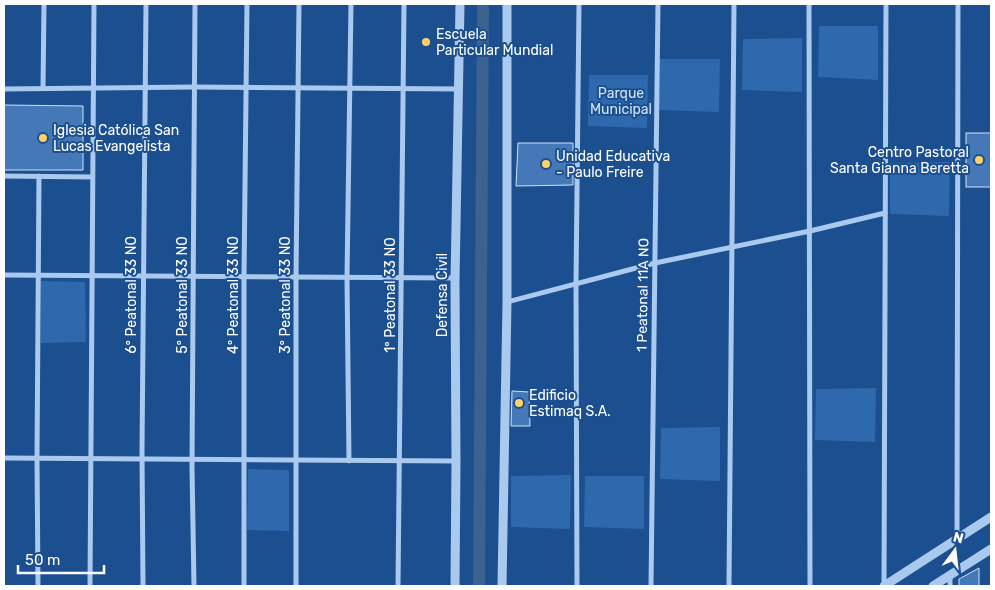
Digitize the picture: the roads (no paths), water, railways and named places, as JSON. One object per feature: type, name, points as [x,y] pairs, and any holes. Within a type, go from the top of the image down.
[{"type":"street","points":[[43,88],[44,4]]},
{"type":"street","points":[[90,586],[94,4]]},
{"type":"street","name":"6° Peatonal 33 NO","points":[[143,586],[142,459],[146,4]]},
{"type":"street","name":"5° Peatonal 33 NO","points":[[194,586],[192,459],[195,4]]},
{"type":"street","name":"4° Peatonal 33 NO","points":[[244,586],[244,277],[247,4]]},
{"type":"street","name":"3° Peatonal 33 NO","points":[[296,586],[296,277],[299,4]]},
{"type":"street","points":[[349,461],[347,278],[350,4]]},
{"type":"street","name":"1° Peatonal 33 NO","points":[[398,586],[404,4]]},
{"type":"street","name":"Defensa Civil","points":[[455,586],[455,278],[460,89],[460,4]]},
{"type":"street","points":[[502,586],[507,302],[507,4]]},
{"type":"street","points":[[577,586],[576,284],[579,4]]},
{"type":"street","name":"1 Peatonal 11A NO","points":[[651,586],[658,4]]},
{"type":"street","points":[[729,586],[734,4]]},
{"type":"street","points":[[809,4],[810,586]]},
{"type":"street","points":[[884,586],[886,4]]},
{"type":"street","points":[[957,538],[958,4]]},
{"type":"street","points":[[4,89],[194,87],[245,89],[460,89]]},
{"type":"street","points":[[4,176],[92,177]]},
{"type":"street","points":[[38,586],[39,176]]},
{"type":"street","points":[[507,302],[655,263],[732,248],[885,213]]},
{"type":"street","points":[[4,275],[455,278]]},
{"type":"street","points":[[4,458],[456,461]]},
{"type":"street","points":[[884,586],[991,517]]},
{"type":"street","points":[[932,586],[991,549]]},
{"type":"street","points":[[950,575],[950,586]]},
{"type":"waterway","points":[[479,586],[483,4]]},
{"type":"place","name":"Escuela Particular Mundial","points":[[426,42]]},
{"type":"place","name":"Iglesia Católica San Lucas Evangelista","points":[[43,138]]},
{"type":"place","name":"Centro Pastoral Santa Gianna Beretta","points":[[979,160]]},
{"type":"place","name":"Unidad Educativa - Paulo Freire","points":[[546,164]]},
{"type":"place","name":"Edificio Estimaq S.A.","points":[[519,403]]},
{"type":"park label","name":"Parque Municipal","points":[[621,102]]}]
